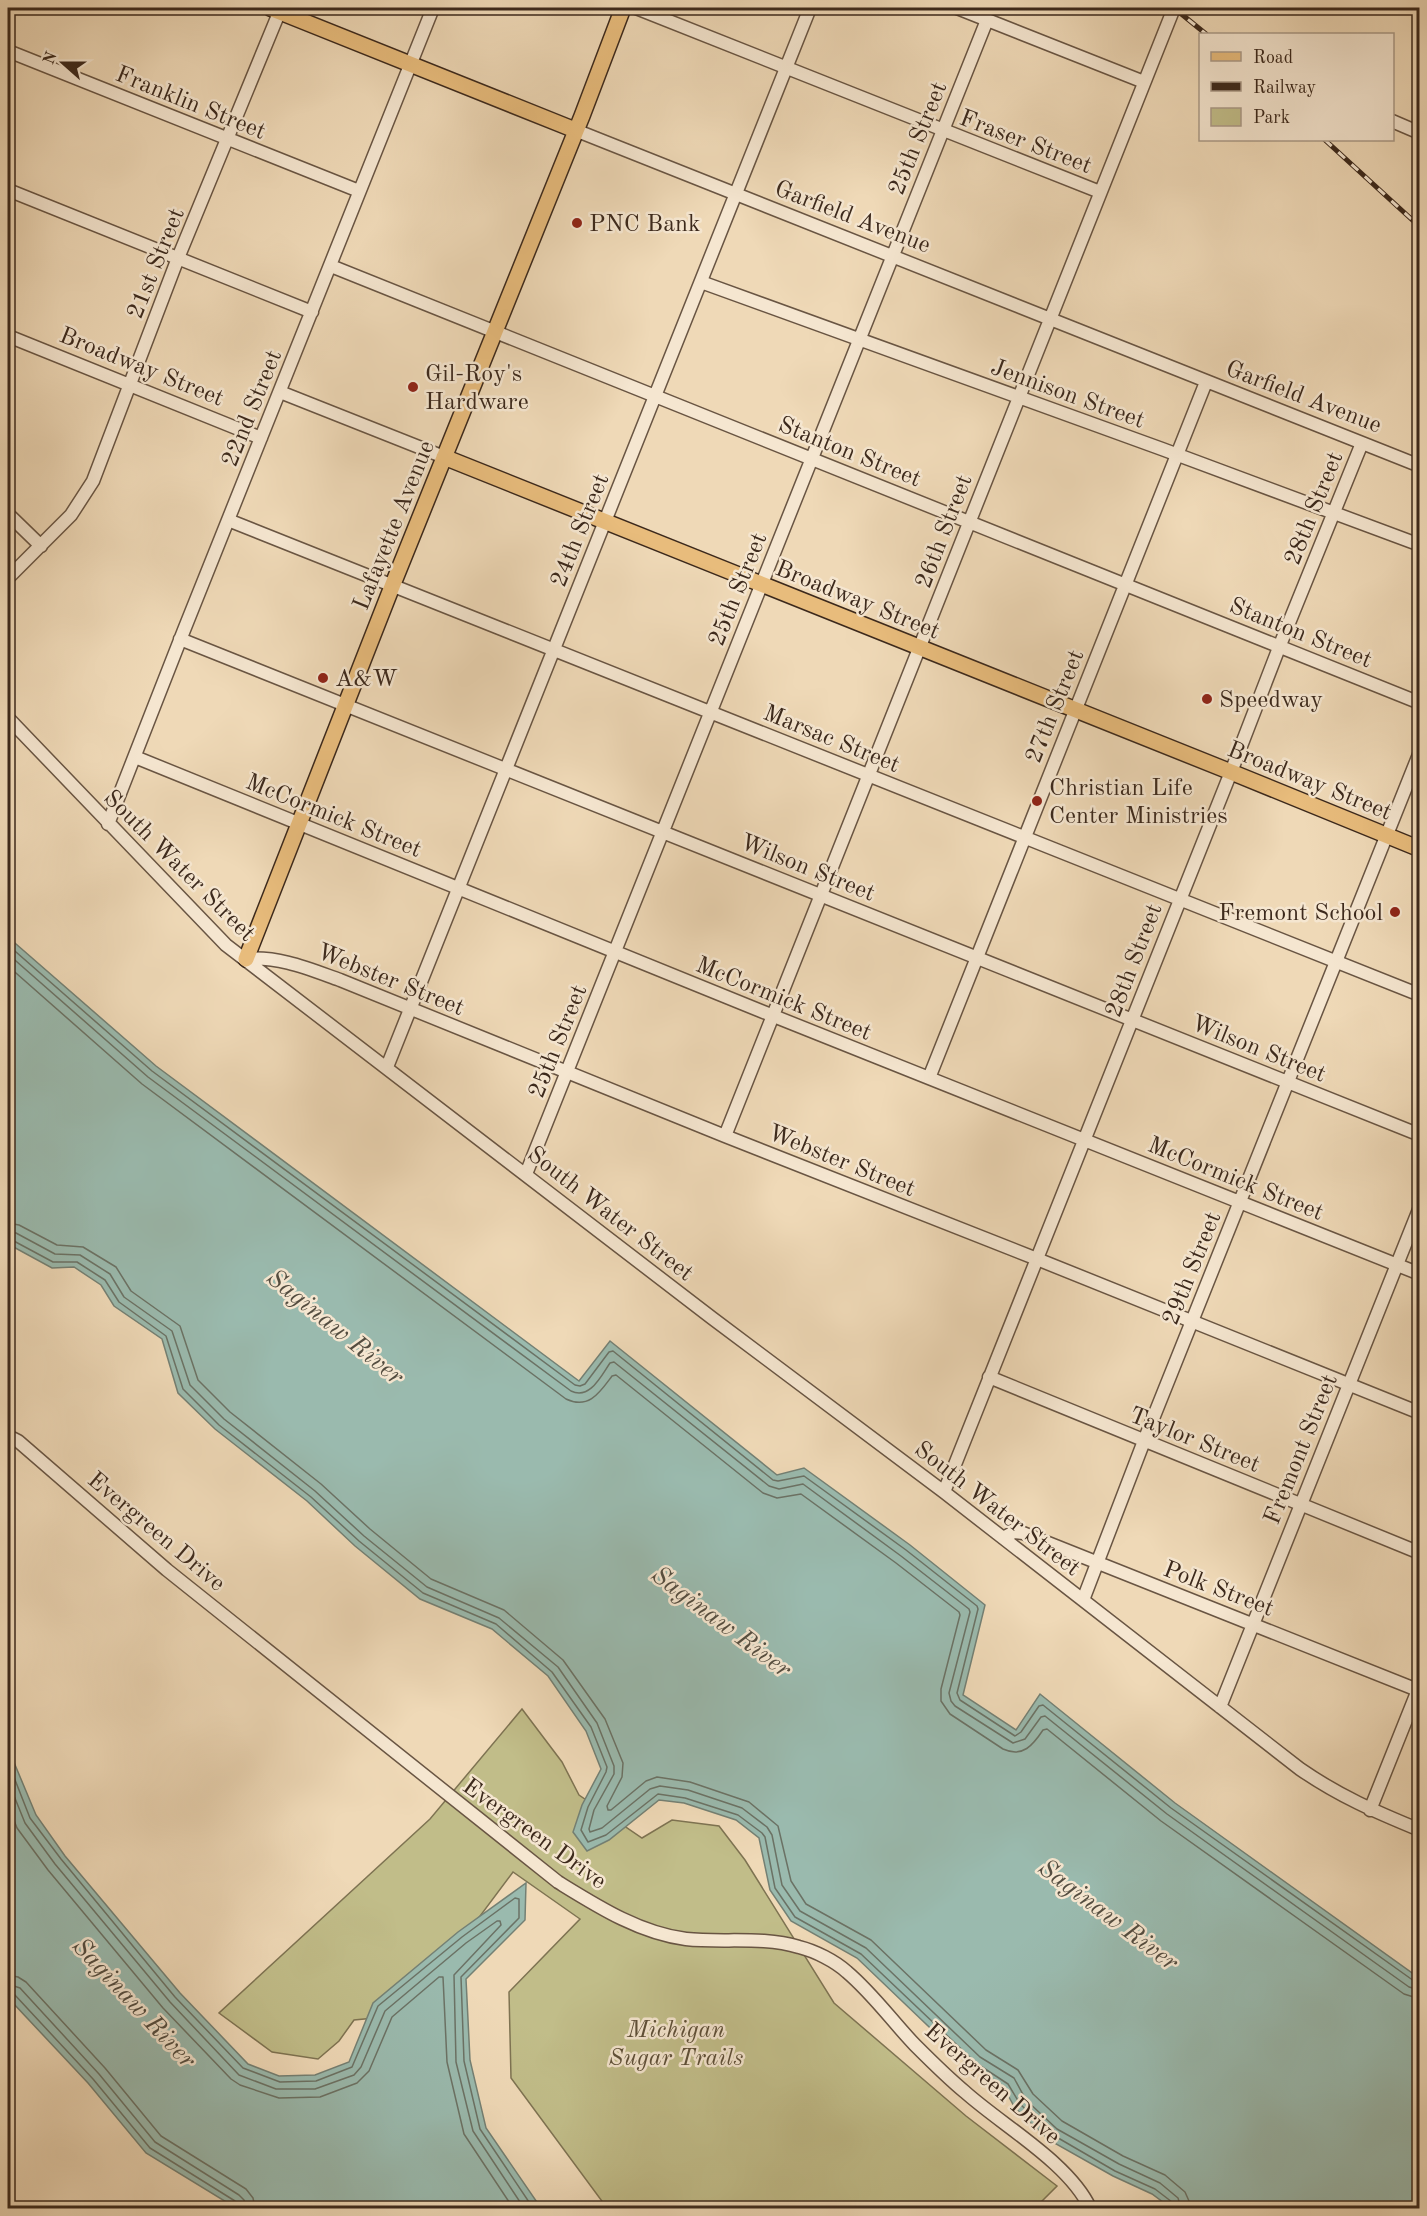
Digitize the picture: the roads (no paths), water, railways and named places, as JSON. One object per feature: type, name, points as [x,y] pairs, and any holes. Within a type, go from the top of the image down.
[{"type":"main road","name":"Lafayette Avenue","points":[[246,959],[345,704],[623,8]]},
{"type":"main road","name":"Garfield Avenue","points":[[277,9],[575,130]]},
{"type":"main road","name":"Broadway Street","points":[[444,457],[1419,849]]},
{"type":"street","name":"22nd Street","points":[[108,824],[433,8]]},
{"type":"street","name":"Fraser Street","points":[[636,8],[1100,192]]},
{"type":"street","name":"24th Street","points":[[387,1067],[810,8]]},
{"type":"street","points":[[957,8],[1144,82]]},
{"type":"street","name":"26th Street","points":[[724,1136],[1174,8]]},
{"type":"street","name":"21st Street","points":[[8,578],[72,515],[93,481],[178,258],[228,139],[277,9]]},
{"type":"street","name":"25th Street","points":[[526,1174],[987,20]]},
{"type":"street","name":"Franklin Street","points":[[8,51],[359,191]]},
{"type":"street","points":[[1394,122],[1419,133]]},
{"type":"street","name":"Garfield Avenue","points":[[575,130],[1419,466]]},
{"type":"street","points":[[8,190],[312,312]]},
{"type":"street","name":"Stanton Street","points":[[331,266],[1280,645],[1419,703]]},
{"type":"street","name":"Jennison Street","points":[[701,282],[1176,454],[1419,545]]},
{"type":"street","name":"Broadway Street","points":[[8,336],[261,438]]},
{"type":"street","name":"27th Street","points":[[929,1078],[1206,382]]},
{"type":"street","name":"Broadway Street","points":[[280,392],[444,457]]},
{"type":"street","name":"28th Street","points":[[944,1492],[1362,443]]},
{"type":"street","points":[[8,514],[41,546]]},
{"type":"street","name":"Marsac Street","points":[[228,520],[1419,995]]},
{"type":"street","name":"Wilson Street","points":[[180,639],[1419,1135]]},
{"type":"street","name":"South Water Street","points":[[8,718],[226,945],[944,1492],[1300,1769],[1332,1791],[1419,1830]]},
{"type":"street","name":"29th Street","points":[[1083,1600],[1144,1441],[1289,1083],[1419,752]]},
{"type":"street","name":"McCormick Street","points":[[135,757],[772,1016],[1419,1274]]},
{"type":"street","name":"Webster Street","points":[[246,959],[261,957],[297,964],[1419,1413]]},
{"type":"street","name":"Fremont Street","points":[[1220,1707],[1255,1625],[1419,1207]]},
{"type":"street","name":"Taylor Street","points":[[989,1377],[1419,1552]]},
{"type":"street","name":"Evergreen Drive","points":[[8,1436],[18,1441],[167,1570],[558,1882],[601,1908],[650,1930],[685,1939],[760,1941],[799,1947],[824,1957],[845,1970],[870,1993],[915,2045],[964,2092],[1070,2176],[1090,2208]]},
{"type":"street","name":"Polk Street","points":[[1003,1538],[1014,1532],[1023,1533],[1419,1689]]},
{"type":"street","points":[[1370,1810],[1419,1689]]},
{"type":"water","name":"Saginaw River","points":[[8,937],[156,1066],[579,1381],[610,1341],[777,1475],[804,1468],[910,1545],[985,1605],[963,1695],[1016,1730],[1040,1694],[1175,1803],[1419,1978],[1419,2208],[1171,2208],[1152,2194],[1113,2176],[1049,2140],[1015,2108],[1004,2088],[972,2068],[857,1958],[791,1921],[770,1890],[759,1838],[736,1820],[684,1803],[659,1800],[609,1840],[587,1851],[573,1832],[582,1805],[601,1769],[586,1731],[548,1676],[492,1629],[420,1599],[355,1546],[307,1501],[215,1429],[178,1393],[162,1339],[114,1306],[101,1285],[74,1267],[52,1268],[8,1244]]},
{"type":"water","name":"Saginaw River","points":[[8,1748],[36,1815],[65,1856],[180,1993],[248,2064],[279,2076],[315,2075],[349,2062],[373,2003],[458,1932],[526,1883],[525,1920],[466,1979],[470,2060],[486,2128],[541,2208],[236,2208],[146,2153],[88,2083],[13,2003],[8,1993]]},
{"type":"railway","points":[[1174,8],[1205,33]]},
{"type":"railway","points":[[1326,141],[1420,227]]},
{"type":"place","name":"PNC Bank","points":[[577,223]]},
{"type":"place","name":"Gil-Roy's Hardware","points":[[413,387]]},
{"type":"place","name":"A&W","points":[[323,678]]},
{"type":"place","name":"Speedway","points":[[1207,699]]},
{"type":"place","name":"Christian Life Center Ministries","points":[[1037,801]]},
{"type":"place","name":"Fremont School","points":[[1395,912]]},
{"type":"park label","name":"Michigan Sugar Trails","points":[[676,2043]]}]
